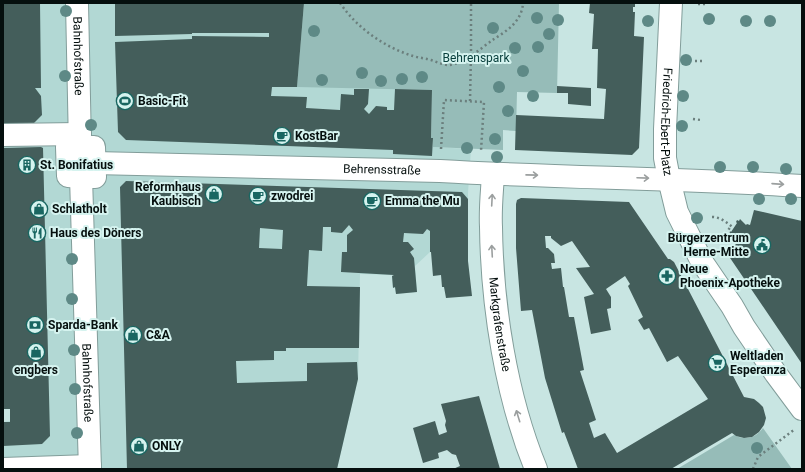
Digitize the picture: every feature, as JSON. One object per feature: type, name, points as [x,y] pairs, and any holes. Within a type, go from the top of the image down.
[{"type":"street","name":"Bahnhofstraße","points":[[77,3],[80,140]]},
{"type":"street","name":"Friedrich-Ebert-Platz","points":[[671,3],[665,145],[665,158],[669,179],[802,186]]},
{"type":"street","name":"Bahnhofstraße","points":[[3,135],[80,140],[94,147],[88,170],[90,468]]},
{"type":"street","points":[[80,140],[67,147],[68,176],[88,170]]},
{"type":"street","name":"Behrensstraße","points":[[88,170],[440,171],[487,174],[669,179]]},
{"type":"street","name":"Markgrafenstraße","points":[[487,174],[494,288],[502,345],[513,398],[529,453],[536,469]]},
{"type":"street","points":[[669,179],[677,212],[702,262],[776,374],[799,419]]},
{"type":"street","points":[[3,469],[90,468]]},
{"type":"path","points":[[340,3],[352,19],[364,30],[390,45],[407,54],[448,65],[464,60],[507,31],[515,23],[521,13],[523,3]]},
{"type":"path","points":[[470,101],[472,54],[471,3]]},
{"type":"path","points":[[698,4],[706,4]]},
{"type":"path","points":[[695,61],[704,61]]},
{"type":"path","points":[[440,171],[444,100],[470,101],[484,102],[487,174]]},
{"type":"path","points":[[693,120],[702,120]]},
{"type":"path","points":[[712,217],[717,217],[734,228]]},
{"type":"path","points":[[723,238],[731,226]]},
{"type":"path","points":[[753,469],[758,457],[799,419]]},
{"type":"shaded area","points":[[3,3],[304,3],[301,52],[432,90],[431,137],[433,138],[433,147],[471,149],[468,193],[468,251],[430,252],[415,266],[417,292],[396,294],[395,288],[393,288],[392,276],[394,275],[360,274],[358,379],[337,469],[3,469],[3,422],[10,421],[10,409],[3,409]]},
{"type":"green space","name":"Behrenspark","points":[[304,3],[559,3],[557,93],[517,92],[516,131],[503,130],[503,150],[433,147],[433,138],[431,138],[432,90],[297,87]]},
{"type":"green space","points":[[763,428],[792,469],[677,469],[734,435],[742,438],[750,438]]},
{"type":"building","points":[[3,3],[40,3],[41,88],[35,88],[41,96],[42,115],[34,123],[3,123]]},
{"type":"building","points":[[115,3],[304,3],[297,87],[272,87],[271,96],[307,97],[306,108],[340,110],[341,94],[354,95],[354,89],[369,89],[368,104],[364,109],[369,114],[376,106],[387,107],[387,110],[394,110],[395,89],[432,90],[432,156],[393,154],[393,150],[126,140],[118,132],[115,42],[192,39],[192,36],[269,37],[269,33],[192,33],[115,36]]},
{"type":"building","points":[[590,3],[635,4],[635,7],[633,7],[633,12],[635,12],[634,36],[644,37],[639,148],[632,155],[515,150],[516,115],[604,119],[606,89],[597,88],[598,49],[592,49],[594,14],[589,13]]},
{"type":"building","points":[[557,86],[591,88],[591,106],[568,104],[568,93],[557,93]]},
{"type":"building","points":[[3,148],[43,148],[50,436],[42,444],[3,446],[3,422],[10,422],[10,409],[3,409]]},
{"type":"building","points":[[126,181],[462,192],[468,199],[468,261],[472,296],[446,298],[444,287],[442,287],[441,275],[433,276],[430,252],[430,231],[427,229],[423,234],[404,233],[403,242],[408,242],[414,249],[410,252],[414,258],[417,292],[396,294],[395,287],[393,288],[392,276],[394,275],[341,272],[342,252],[347,252],[347,235],[353,230],[349,225],[342,233],[331,232],[331,227],[323,227],[322,251],[309,250],[307,286],[360,287],[359,348],[286,348],[286,351],[274,351],[274,360],[236,361],[237,383],[344,380],[307,381],[307,363],[357,362],[358,379],[337,469],[127,469],[120,187]],"holes":[[[260,228],[283,230],[282,249],[259,248]]]},
{"type":"building","points":[[521,198],[629,202],[668,259],[674,262],[744,397],[754,399],[763,407],[766,418],[764,425],[759,432],[752,437],[744,438],[736,436],[732,433],[671,469],[578,469],[564,432],[562,433],[545,378],[532,310],[521,311],[516,248],[517,200]],"holes":[[[545,236],[551,236],[551,238],[561,246],[572,241],[590,267],[576,268],[594,294],[584,297],[591,334],[611,330],[607,309],[611,308],[611,297],[606,289],[625,276],[630,284],[628,286],[643,317],[638,320],[644,330],[649,328],[667,362],[678,356],[708,399],[617,453],[605,433],[594,438],[589,423],[596,420],[580,371],[584,370],[574,317],[569,317],[561,268],[552,269],[551,263],[555,263],[554,254],[546,248]]]},
{"type":"building","points":[[754,210],[802,221],[802,364],[726,252],[738,242],[732,236],[729,236],[730,231],[731,232],[737,223],[737,220],[739,221],[740,219],[746,225],[750,225]]},
{"type":"building","points":[[479,396],[500,469],[453,469],[460,466],[456,455],[447,450],[438,453],[439,458],[423,463],[413,428],[435,421],[439,435],[447,432],[445,425],[446,421],[441,404]]},
{"type":"place","name":"Basic-Fit","points":[[125,101]]},
{"type":"place","name":"KostBar","points":[[282,136]]},
{"type":"place","name":"St. Bonifatius","points":[[27,165]]},
{"type":"place","name":"Reformhaus Kaubisch","points":[[214,194]]},
{"type":"place","name":"zwodrei","points":[[258,196]]},
{"type":"place","name":"Emma the Mu","points":[[372,201]]},
{"type":"place","name":"Schlatholt","points":[[39,209]]},
{"type":"place","name":"Haus des Döners","points":[[37,233]]},
{"type":"place","name":"Bürgerzentrum Herne-Mitte","points":[[762,245]]},
{"type":"place","name":"Neue Phoenix-Apotheke","points":[[667,276]]},
{"type":"place","name":"Sparda-Bank","points":[[35,325]]},
{"type":"place","name":"C&A","points":[[133,335]]},
{"type":"place","name":"engbers","points":[[36,352]]},
{"type":"place","name":"Weltladen Esperanza","points":[[717,363]]},
{"type":"place","name":"ONLY","points":[[139,446]]}]
